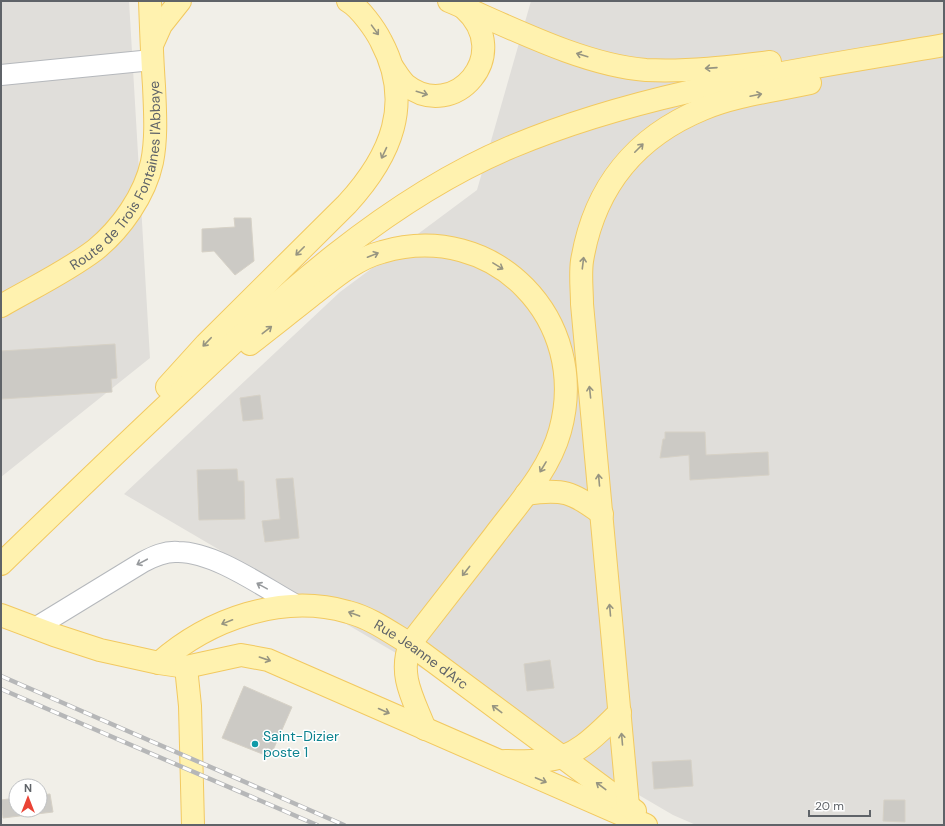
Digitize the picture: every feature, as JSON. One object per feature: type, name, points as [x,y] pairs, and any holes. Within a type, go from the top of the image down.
[{"type":"main road","name":"Route de Trois Fontaines l'Abbaye","points":[[1,306],[95,249],[113,232],[130,211],[144,187],[152,163],[156,129],[150,1]]},
{"type":"main road","points":[[152,53],[161,25],[180,1]]},
{"type":"main road","points":[[348,1],[376,30],[393,68],[406,85],[420,94],[439,96],[456,92],[470,81],[480,66],[484,52],[483,37],[478,24],[456,4]]},
{"type":"main road","points":[[456,4],[577,54],[609,63],[645,70],[718,68],[944,41]]},
{"type":"main road","points":[[1,564],[77,489],[265,312],[354,240],[436,185],[510,148],[595,115],[698,88],[944,45]]},
{"type":"main road","points":[[628,806],[582,304],[582,263],[589,231],[603,197],[622,165],[644,143],[672,125],[703,109],[731,100],[944,54]]},
{"type":"main road","points":[[77,489],[206,344],[365,184],[384,154],[391,136],[396,96],[393,68]]},
{"type":"main road","points":[[138,433],[341,272],[360,260],[382,252],[410,246],[438,246],[485,259],[511,274],[527,289],[538,304],[558,342],[564,362],[565,409],[552,452],[526,494],[410,644],[406,656],[404,671],[408,686],[425,729]]},
{"type":"main road","points":[[526,494],[548,491],[561,492],[585,501],[602,514]]},
{"type":"main road","name":"Rue Jeanne d'Arc","points":[[159,663],[171,652],[212,628],[252,613],[275,607],[296,605],[319,606],[348,612],[376,622],[410,644],[628,806],[656,825]]},
{"type":"main road","points":[[1,615],[100,650],[159,663],[186,667],[202,665],[227,657],[241,655],[255,656],[268,660],[646,825]]},
{"type":"main road","points":[[186,667],[190,706],[193,825]]},
{"type":"main road","points":[[495,760],[550,760],[561,756],[578,749],[620,712]]},
{"type":"lane","points":[[1,75],[152,53]]},
{"type":"lane","points":[[35,628],[143,562],[159,554],[177,551],[196,553],[216,560],[296,605]]},
{"type":"shaded area","points":[[1,1],[129,1],[150,358],[1,477]]},
{"type":"shaded area","points":[[531,1],[944,1],[944,825],[696,825],[673,815],[124,494],[340,292],[477,190]]},
{"type":"building","points":[[234,218],[251,218],[254,261],[235,275],[214,251],[202,252],[202,229],[235,227]]},
{"type":"building","points":[[115,344],[117,378],[111,379],[112,392],[1,399],[1,351]]},
{"type":"building","points":[[260,395],[263,419],[243,421],[240,398]]},
{"type":"building","points":[[665,432],[705,432],[706,455],[768,452],[769,475],[690,480],[689,455],[660,458],[663,439],[665,439]]},
{"type":"building","points":[[237,469],[238,481],[244,481],[245,519],[199,520],[197,470]]},
{"type":"building","points":[[293,478],[299,538],[265,542],[262,521],[280,519],[276,479]]},
{"type":"building","points":[[550,660],[554,688],[527,691],[524,664]]},
{"type":"building","points":[[244,686],[292,707],[270,757],[222,738]]},
{"type":"building","points":[[691,760],[693,786],[654,789],[652,762]]},
{"type":"building","points":[[48,794],[50,794],[53,812],[48,813]]},
{"type":"building","points":[[8,799],[8,817],[3,818],[1,800]]},
{"type":"building","points":[[884,800],[905,800],[905,822],[883,821]]},
{"type":"railway","points":[[1,676],[344,825]]},
{"type":"railway","points":[[1,689],[317,825]]},
{"type":"place","name":"Saint-Dizier poste 1","points":[[255,744]]}]
